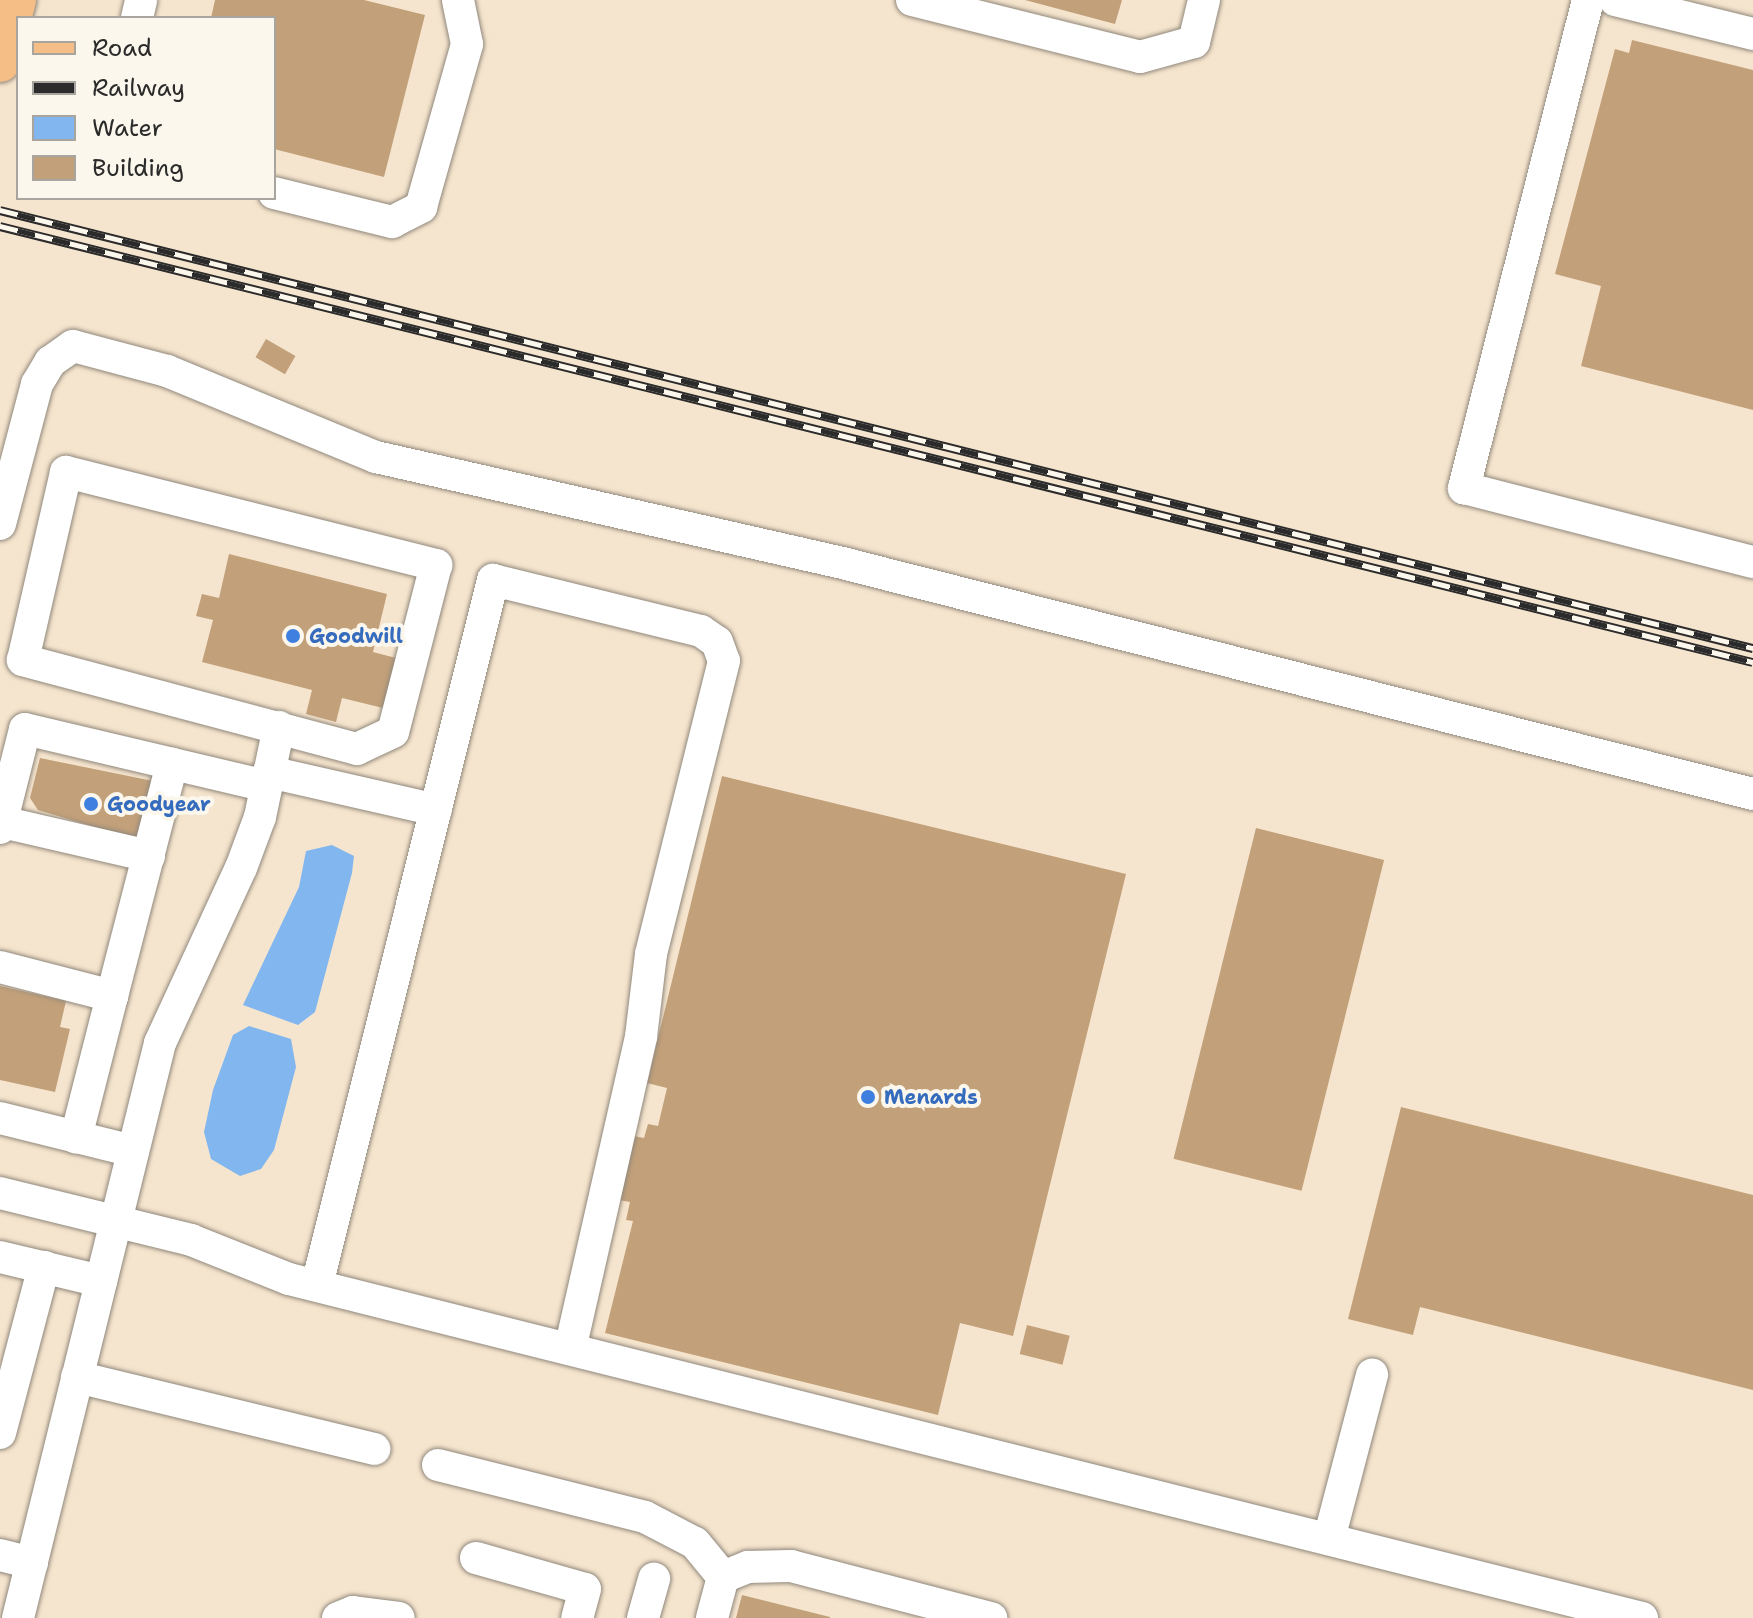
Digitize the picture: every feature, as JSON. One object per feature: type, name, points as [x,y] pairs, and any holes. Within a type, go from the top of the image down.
[{"type":"main road","points":[[0,62],[16,0]]},
{"type":"lane","points":[[276,193],[392,222],[421,207],[467,44],[458,0]]},
{"type":"lane","points":[[912,0],[1140,57],[1194,42],[1204,0]]},
{"type":"lane","points":[[1588,0],[1464,488],[1753,562]]},
{"type":"lane","points":[[1615,0],[1753,34]]},
{"type":"lane","points":[[0,524],[37,384],[50,362],[73,346],[167,371],[376,457],[850,565],[1753,794]]},
{"type":"lane","points":[[66,472],[436,565],[393,732],[357,749],[279,727],[23,660],[66,472]]},
{"type":"lane","points":[[317,1285],[493,580],[701,631],[717,642],[724,661],[651,954],[641,1037],[570,1349]]},
{"type":"lane","points":[[18,1618],[160,1043],[241,868],[268,779],[279,727]]},
{"type":"lane","points":[[149,856],[1,825],[25,729],[172,764],[436,810]]},
{"type":"lane","points":[[76,1137],[172,764]]},
{"type":"lane","points":[[0,967],[112,996]]},
{"type":"lane","points":[[0,1118],[133,1151]]},
{"type":"lane","points":[[0,1193],[191,1240],[317,1285],[1642,1618]]},
{"type":"lane","points":[[0,1257],[101,1281]]},
{"type":"lane","points":[[0,1433],[44,1267]]},
{"type":"lane","points":[[1329,1539],[1372,1375]]},
{"type":"lane","points":[[77,1377],[374,1449]]},
{"type":"lane","points":[[438,1465],[645,1517],[695,1543],[723,1577]]},
{"type":"lane","points":[[0,1555],[32,1563]]},
{"type":"lane","points":[[476,1558],[585,1589],[577,1618]]},
{"type":"lane","points":[[723,1577],[748,1567],[791,1566],[991,1618]]},
{"type":"lane","points":[[712,1618],[723,1577]]},
{"type":"lane","points":[[643,1618],[654,1579]]},
{"type":"lane","points":[[338,1618],[353,1612],[399,1618]]},
{"type":"water","points":[[332,845],[354,856],[352,873],[315,1012],[298,1025],[243,1005],[299,887],[306,851]]},
{"type":"water","points":[[249,1026],[291,1039],[296,1067],[274,1150],[261,1169],[240,1176],[211,1159],[204,1132],[213,1090],[233,1035]]},
{"type":"building","points":[[215,0],[364,0],[425,15],[384,177],[276,150],[276,16],[211,16]]},
{"type":"building","points":[[1025,0],[1122,0],[1115,24]]},
{"type":"building","points":[[1632,40],[1753,70],[1753,410],[1581,366],[1601,286],[1555,274],[1615,49],[1629,53]]},
{"type":"building","points":[[266,339],[295,356],[285,374],[256,357]]},
{"type":"building","name":"Goodwill","points":[[229,554],[387,594],[373,652],[396,658],[383,708],[342,698],[336,722],[306,714],[312,690],[202,662],[213,620],[196,616],[202,594],[219,598]]},
{"type":"building","name":"Goodyear","points":[[40,758],[153,781],[138,840],[38,810],[30,798]]},
{"type":"building","name":"Menards","points":[[722,776],[1126,874],[1013,1336],[960,1323],[938,1415],[605,1333],[633,1221],[626,1220],[630,1202],[619,1200],[634,1136],[644,1138],[648,1124],[658,1126],[667,1088],[647,1083]]},
{"type":"building","points":[[1256,828],[1384,860],[1302,1191],[1174,1159]]},
{"type":"building","points":[[0,986],[66,1001],[60,1027],[70,1029],[55,1092],[0,1080]]},
{"type":"building","points":[[1401,1107],[1753,1195],[1753,1390],[1420,1307],[1413,1335],[1348,1319]]},
{"type":"building","points":[[1027,1325],[1070,1336],[1062,1365],[1020,1354]]},
{"type":"building","points":[[742,1595],[830,1617],[830,1618],[736,1618]]},
{"type":"railway","points":[[0,210],[1753,648]]},
{"type":"railway","points":[[0,226],[1753,662]]},
{"type":"place","name":"Goodwill","points":[[293,636]]},
{"type":"place","name":"Goodyear","points":[[91,804]]},
{"type":"place","name":"Menards","points":[[868,1097]]}]
